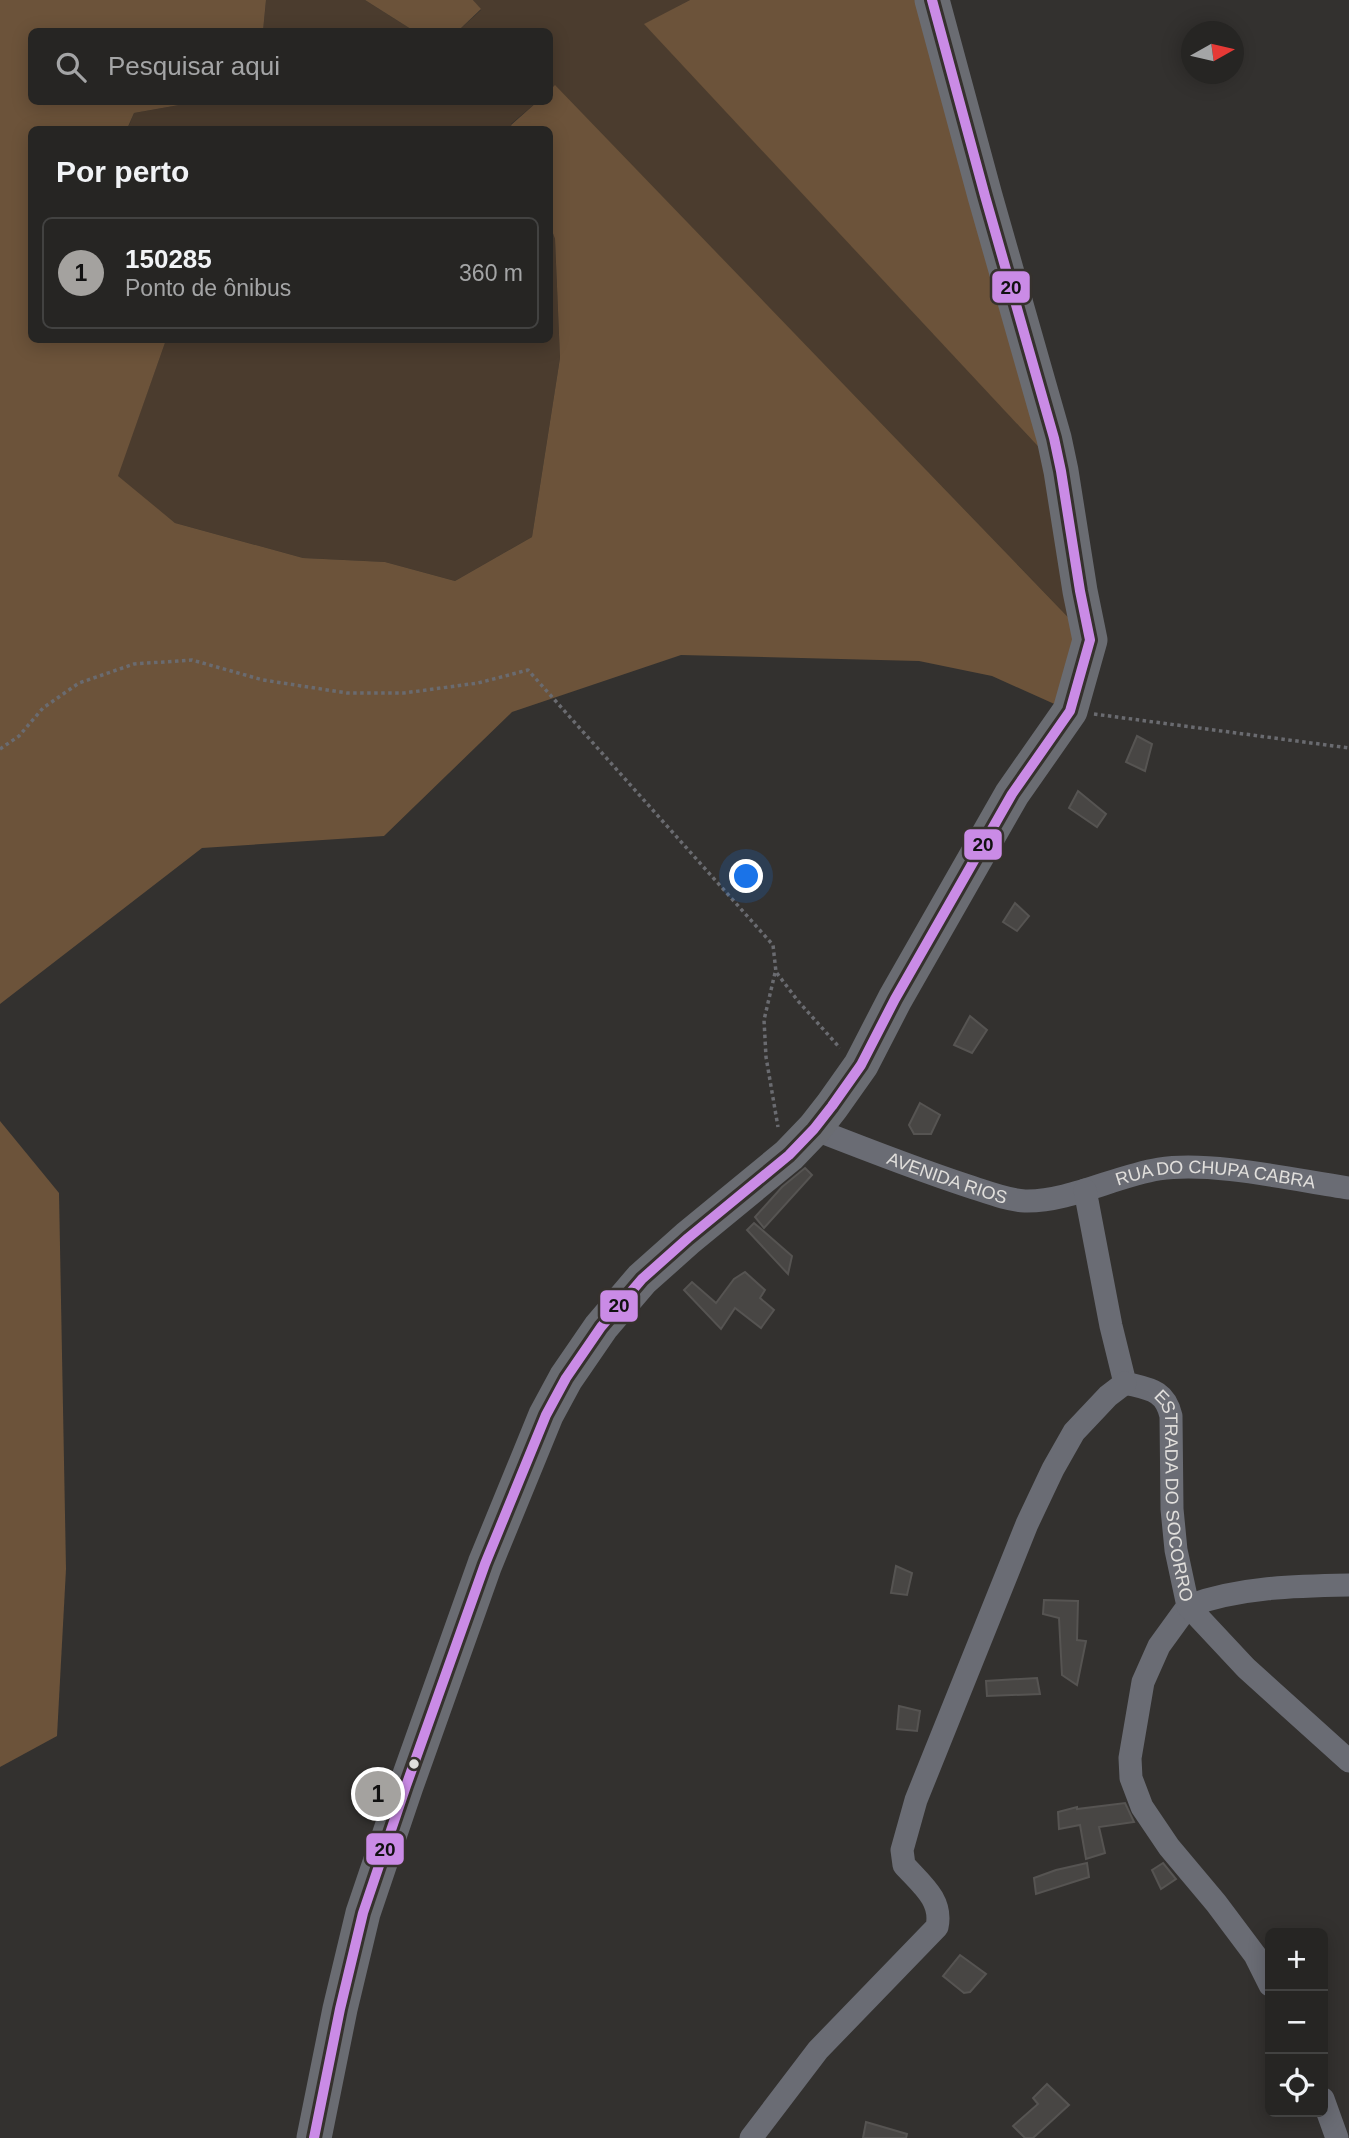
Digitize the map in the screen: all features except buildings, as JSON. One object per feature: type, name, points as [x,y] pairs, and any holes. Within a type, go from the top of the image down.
[{"type":"main road","points":[[314,2138],[363,1913],[485,1564],[546,1415],[566,1378],[594,1338],[642,1279],[789,1155],[814,1129],[861,1065],[895,999],[987,838],[1013,794],[1070,711],[1090,640],[1061,471],[932,0]]},
{"type":"street","name":"AVENIDA RIOS","points":[[814,1129],[915,1168],[1006,1198],[1026,1201],[1085,1190]]},
{"type":"street","name":"RUA DO CHUPA CABRA","points":[[1085,1190],[1132,1174],[1162,1168],[1193,1167],[1349,1188]]},
{"type":"street","name":"ESTRADA DO SOCORRO","points":[[1085,1190],[1111,1326],[1125,1382],[1159,1393],[1168,1403],[1171,1416],[1172,1509],[1176,1550],[1188,1605],[1159,1646],[1143,1682],[1130,1758],[1131,1778],[1142,1807],[1169,1847],[1216,1903],[1255,1955],[1265,1975]]},
{"type":"street","points":[[751,2138],[818,2050],[937,1927],[939,1918],[933,1898],[902,1861],[904,1838],[916,1800],[1001,1584],[1053,1469],[1074,1432],[1125,1382]]},
{"type":"street","points":[[1349,1585],[1265,1588],[1230,1593],[1188,1605],[1246,1668],[1349,1761]]},
{"type":"street","points":[[1328,2113],[1337,2138]]},
{"type":"path","points":[[0,749],[19,736],[43,708],[79,683],[134,664],[192,660],[262,680],[347,693],[404,693],[478,683],[527,670],[773,945],[776,972],[764,1020],[766,1057],[778,1128],[789,1155]]},
{"type":"path","points":[[1070,711],[1349,748]]},
{"type":"path","points":[[776,972],[845,1053],[861,1065]]},
{"type":"shaded area","points":[[0,0],[266,0],[263,28],[28,28],[28,105],[179,105],[134,113],[128,126],[28,126],[28,343],[165,343],[118,476],[175,523],[303,558],[385,562],[455,581],[532,537],[560,358],[553,233],[553,126],[511,125],[534,105],[553,105],[555,85],[1090,640],[1070,711],[992,676],[919,661],[681,655],[512,712],[384,836],[202,848],[0,1004]]},
{"type":"shaded area","points":[[266,0],[365,0],[409,28],[263,28]]},
{"type":"shaded area","points":[[365,0],[473,0],[481,9],[461,28],[409,28]]},
{"type":"shaded area","points":[[473,0],[690,0],[645,24],[1061,471],[1090,640],[555,86],[553,88],[553,28],[461,28],[481,10]]},
{"type":"shaded area","points":[[690,0],[932,0],[1061,471],[644,24]]},
{"type":"shaded area","points":[[179,105],[533,105],[512,126],[129,126],[134,113]]},
{"type":"shaded area","points":[[553,233],[560,358],[532,537],[455,581],[385,562],[303,558],[175,523],[117,477],[165,343],[553,343]]},
{"type":"shaded area","points":[[0,1121],[59,1193],[66,1569],[57,1736],[0,1767]]},
{"type":"transit line","name":"20","points":[[314,2138],[363,1913],[485,1564],[546,1415],[566,1378],[601,1327],[642,1279],[789,1155],[832,1106],[861,1065],[895,999],[1012,794],[1070,711],[1090,640],[1061,471],[932,0]]},
{"type":"place","name":"150285","points":[[378,1794]]}]
